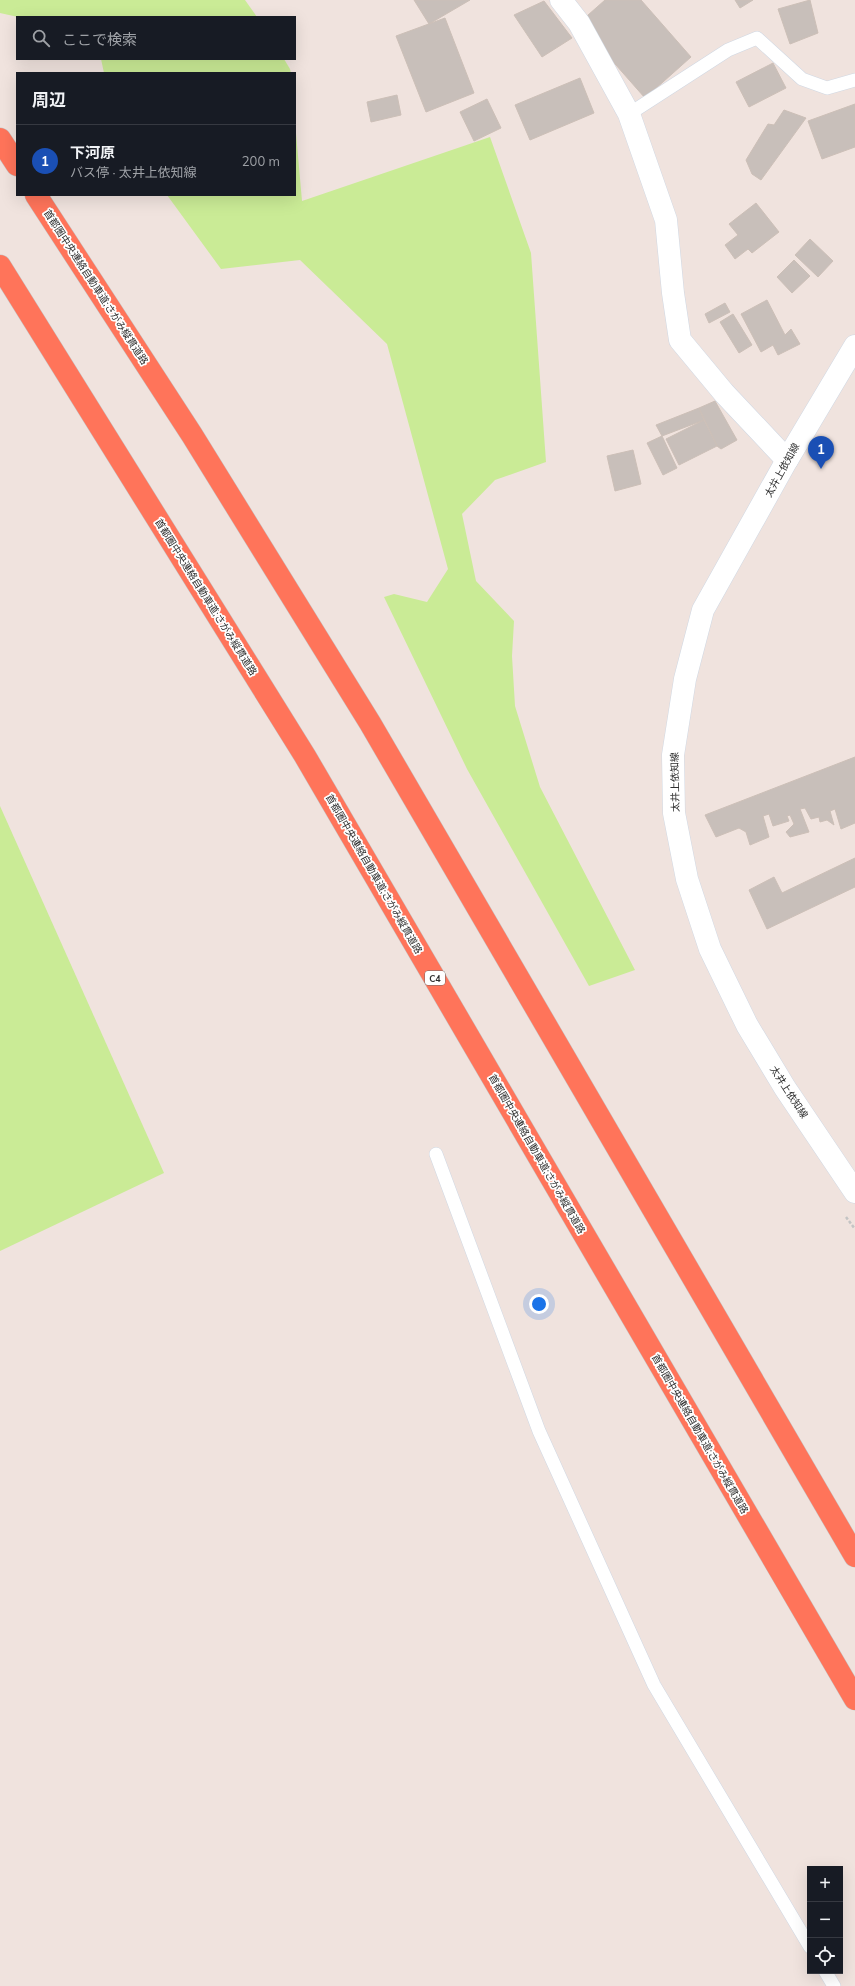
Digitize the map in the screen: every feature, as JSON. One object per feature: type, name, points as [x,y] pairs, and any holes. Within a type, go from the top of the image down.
[{"type":"highway","points":[[0,140],[16,164]]},
{"type":"highway","name":"首都圏中央連絡自動車道;さがみ縦貫道路","points":[[37,196],[192,435],[370,723],[855,1556]]},
{"type":"highway","name":"首都圏中央連絡自動車道;さがみ縦貫道路","points":[[0,266],[305,756],[855,1699]]},
{"type":"main road","points":[[561,0],[579,23],[629,114],[666,220],[673,293],[680,340],[724,393],[787,460]]},
{"type":"main road","name":"太井上依知線","points":[[855,346],[787,460],[703,610],[685,679],[673,755],[674,813],[687,879],[710,949],[747,1025],[785,1088],[855,1192]]},
{"type":"lane","points":[[629,114],[728,50],[757,38],[802,79],[827,88],[855,80]]},
{"type":"lane","points":[[436,1154],[539,1431],[654,1685],[807,1942]]},
{"type":"lane","points":[[827,1974],[834,1986]]},
{"type":"path","points":[[842,1212],[855,1229]]},
{"type":"green space","points":[[0,0],[245,0],[256,16],[16,17],[0,13]]},
{"type":"green space","points":[[101,60],[285,60],[291,72],[104,72]]},
{"type":"green space","points":[[296,133],[302,201],[490,137],[531,253],[546,462],[495,480],[462,514],[476,581],[514,621],[512,656],[515,706],[540,787],[635,970],[589,986],[467,769],[384,597],[394,594],[427,602],[448,569],[387,344],[300,260],[221,269],[168,196],[296,196]]},
{"type":"green space","points":[[0,806],[164,1173],[0,1251]]},
{"type":"building","points":[[414,0],[470,0],[429,24]]},
{"type":"building","points":[[605,0],[641,0],[691,57],[645,98],[579,23]]},
{"type":"building","points":[[735,0],[753,0],[740,8]]},
{"type":"building","points":[[810,0],[818,33],[790,44],[778,9]]},
{"type":"building","points":[[544,1],[572,38],[542,57],[514,15]]},
{"type":"building","points":[[445,18],[474,93],[426,112],[396,36]]},
{"type":"building","points":[[773,63],[786,88],[749,107],[736,82]]},
{"type":"building","points":[[580,78],[594,113],[530,140],[515,105]]},
{"type":"building","points":[[397,95],[401,115],[371,122],[367,102]]},
{"type":"building","points":[[487,99],[501,128],[474,141],[460,112]]},
{"type":"building","points":[[855,104],[855,147],[822,159],[808,121]]},
{"type":"building","points":[[784,110],[806,118],[761,180],[752,174],[746,160],[768,124],[774,125]]},
{"type":"building","points":[[756,203],[779,232],[752,253],[748,249],[735,259],[725,245],[738,235],[729,224]]},
{"type":"building","points":[[810,239],[833,261],[818,277],[795,255]]},
{"type":"building","points":[[794,260],[810,276],[792,293],[777,277]]},
{"type":"building","points":[[767,300],[785,335],[791,329],[800,344],[778,355],[773,345],[761,352],[741,314]]},
{"type":"building","points":[[725,303],[730,312],[709,323],[705,314]]},
{"type":"building","points":[[733,314],[752,345],[739,353],[720,322]]},
{"type":"building","points":[[715,401],[737,440],[721,449],[717,446],[699,408]]},
{"type":"building","points":[[699,408],[704,420],[662,436],[656,425]]},
{"type":"building","points":[[704,420],[717,446],[679,465],[666,439]]},
{"type":"building","points":[[662,436],[677,468],[663,475],[647,443]]},
{"type":"building","points":[[633,450],[641,484],[615,491],[607,456]]},
{"type":"building","points":[[855,757],[855,823],[841,829],[835,809],[830,811],[834,825],[827,820],[820,822],[819,817],[811,819],[805,808],[800,809],[809,832],[790,837],[786,832],[794,824],[790,815],[787,816],[789,821],[773,826],[769,814],[763,816],[769,837],[750,845],[746,832],[739,828],[716,837],[705,815]]},
{"type":"building","points":[[855,858],[855,887],[767,929],[749,890],[774,877],[782,893]]},
{"type":"place","name":"下河原","points":[[821,469]]}]
